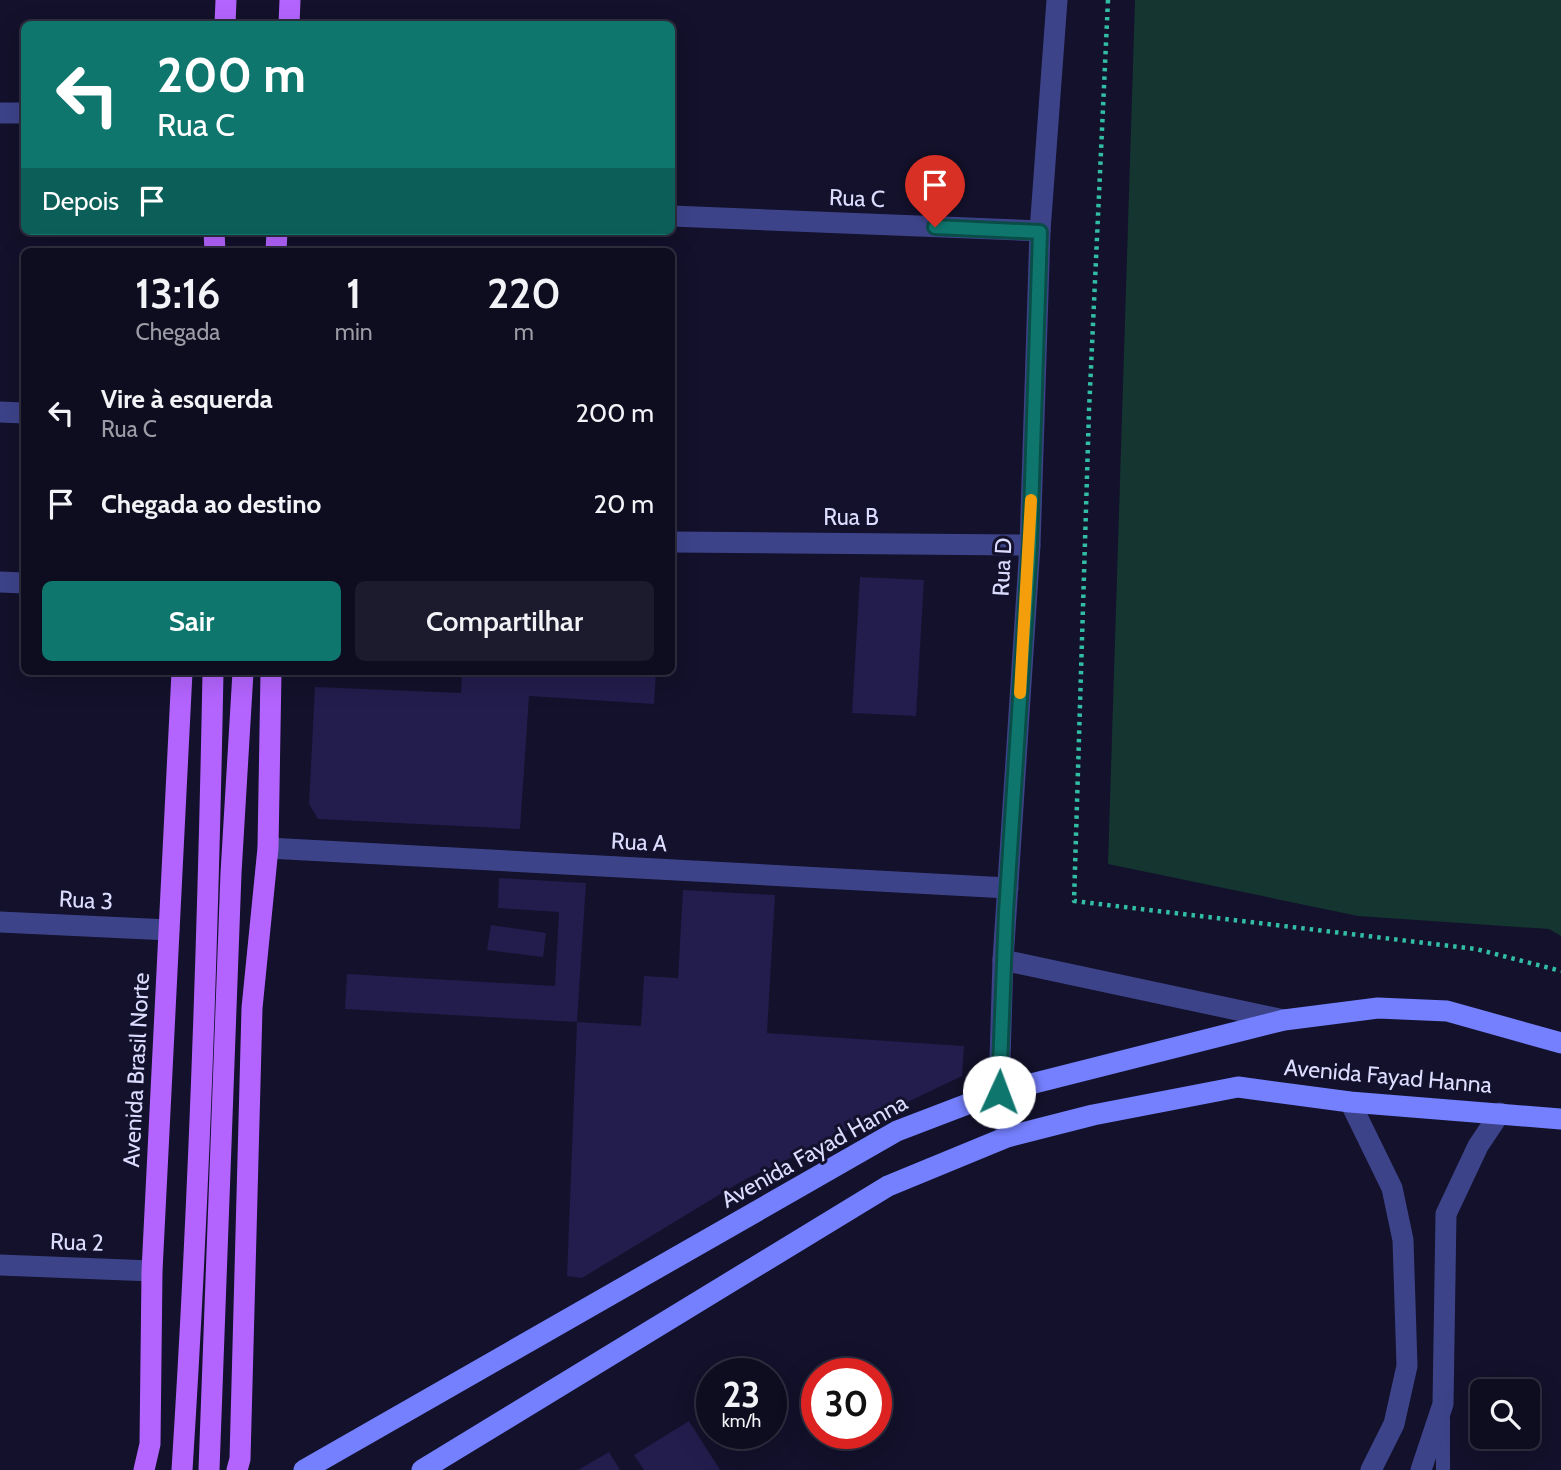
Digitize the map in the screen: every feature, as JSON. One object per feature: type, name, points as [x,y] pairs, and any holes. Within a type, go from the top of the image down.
[{"type":"main road","points":[[225,21],[226,0]]},
{"type":"main road","points":[[289,21],[290,0]]},
{"type":"main road","name":"Avenida Brasil Norte","points":[[144,1470],[150,1444],[152,1271],[182,675]]},
{"type":"main road","points":[[182,1470],[196,1249],[214,675]]},
{"type":"main road","points":[[209,1470],[231,873],[243,675]]},
{"type":"main road","points":[[237,1470],[240,1459],[253,1008],[268,848],[271,675]]},
{"type":"main road","name":"Avenida Fayad Hanna","points":[[304,1470],[898,1131],[999,1092],[1284,1020],[1378,1008],[1447,1011],[1561,1043]]},
{"type":"main road","name":"Avenida Fayad Hanna","points":[[422,1470],[888,1186],[1007,1137],[1093,1115],[1238,1087],[1350,1102],[1561,1119]]},
{"type":"street","name":"Rua D","points":[[1007,1137],[999,1092],[1003,960],[1030,545],[1040,232],[1057,0]]},
{"type":"street","points":[[0,113],[21,113]]},
{"type":"street","name":"Rua C","points":[[675,216],[1040,232]]},
{"type":"street","points":[[0,412],[21,413]]},
{"type":"street","name":"Rua B","points":[[675,542],[1030,545]]},
{"type":"street","points":[[0,582],[21,583]]},
{"type":"street","name":"Rua A","points":[[268,848],[1007,888]]},
{"type":"street","name":"Rua 3","points":[[0,922],[169,930]]},
{"type":"street","points":[[1003,960],[1284,1020]]},
{"type":"street","points":[[1350,1102],[1392,1188],[1403,1240],[1407,1366],[1394,1424],[1371,1470]]},
{"type":"street","points":[[1421,1470],[1443,1404],[1446,1214],[1478,1146],[1500,1113]]},
{"type":"street","name":"Rua 2","points":[[0,1265],[152,1271]]},
{"type":"lane","points":[[1443,1404],[1443,1470]]},
{"type":"path","points":[[1108,0],[1089,411],[1074,901],[1476,949],[1561,971]]},
{"type":"green space","points":[[1135,0],[1561,0],[1561,936],[1549,929],[1358,916],[1108,864]]},
{"type":"building","points":[[860,577],[924,580],[916,716],[852,713]]},
{"type":"building","points":[[462,675],[656,675],[654,704],[529,696],[520,829],[318,819],[309,804],[315,687],[461,693]]},
{"type":"building","points":[[499,878],[586,883],[577,1022],[345,1009],[347,974],[555,986],[559,912],[498,908]]},
{"type":"building","points":[[683,890],[775,895],[767,1033],[964,1046],[962,1076],[742,1181],[582,1278],[567,1276],[577,1022],[641,1026],[644,976],[678,978]]},
{"type":"building","points":[[491,925],[546,933],[543,957],[487,950]]},
{"type":"building","points":[[689,1421],[696,1432],[696,1449],[707,1449],[720,1470],[644,1470],[634,1455]]},
{"type":"building","points":[[609,1452],[620,1470],[578,1470]]},
{"type":"slow traffic","points":[[1020,693],[1031,500]]},
{"type":"route","points":[[935,227],[1040,232],[1030,545],[1003,960],[999,1092]]}]
